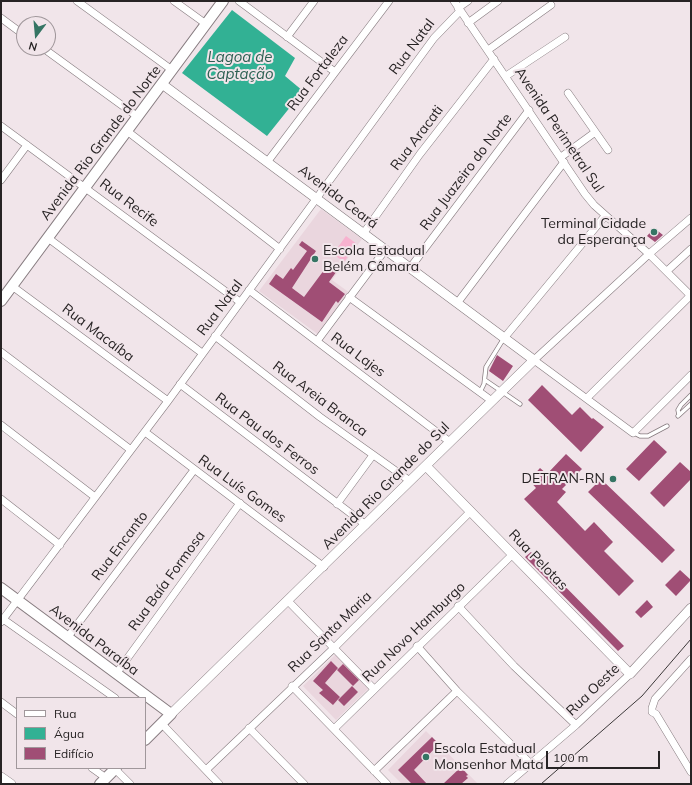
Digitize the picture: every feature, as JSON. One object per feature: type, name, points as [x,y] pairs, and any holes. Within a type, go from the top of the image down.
[{"type":"main road","name":"Avenida Rio Grande do Norte","points":[[1,301],[223,1]]},
{"type":"main road","name":"Avenida Paraíba","points":[[1,588],[171,714]]},
{"type":"main road","name":"Avenida Rio Grande do Sul","points":[[146,739],[171,714]]},
{"type":"main road","points":[[103,781],[116,769]]},
{"type":"street","points":[[77,1],[172,70]]},
{"type":"street","points":[[174,1],[206,24]]},
{"type":"street","points":[[239,1],[335,72]]},
{"type":"street","points":[[287,37],[314,1]]},
{"type":"street","name":"Rua Fortaleza","points":[[268,162],[389,1]]},
{"type":"street","name":"Rua Natal","points":[[2,620],[168,401],[457,6],[468,1]]},
{"type":"street","points":[[468,22],[498,1]]},
{"type":"street","points":[[488,50],[552,4]]},
{"type":"street","name":"Avenida Perimetral Sul","points":[[457,6],[585,194],[605,216],[649,254],[691,295]]},
{"type":"street","points":[[1,18],[16,29]]},
{"type":"street","points":[[506,76],[565,37]]},
{"type":"street","points":[[53,56],[138,117]]},
{"type":"street","name":"Rua Aracati","points":[[363,234],[420,154],[494,59]]},
{"type":"street","name":"Avenida Ceará","points":[[162,84],[384,250],[458,302],[534,360],[633,432]]},
{"type":"street","points":[[568,93],[594,133],[608,150]]},
{"type":"street","name":"Rua Juazeiro do Norte","points":[[410,268],[529,110]]},
{"type":"street","name":"Rua Recife","points":[[1,126],[86,187],[240,302]]},
{"type":"street","points":[[127,132],[280,249]]},
{"type":"street","points":[[458,302],[562,159],[594,133]]},
{"type":"street","points":[[1,180],[27,145]]},
{"type":"street","points":[[505,337],[605,216]]},
{"type":"street","name":"Avenida Rio Grande do Sul","points":[[171,714],[324,567],[534,360],[649,254],[691,218]]},
{"type":"street","points":[[48,238],[202,353]]},
{"type":"street","points":[[667,271],[691,249]]},
{"type":"street","points":[[317,341],[384,250]]},
{"type":"street","name":"Rua Macaíba","points":[[12,286],[168,401]]},
{"type":"street","name":"Rua Lajes","points":[[249,290],[450,442]]},
{"type":"street","points":[[587,398],[691,295]]},
{"type":"street","points":[[349,297],[492,401]]},
{"type":"street","name":"Rua Areia Branca","points":[[215,336],[320,417],[410,482]]},
{"type":"street","points":[[1,352],[131,450]]},
{"type":"street","points":[[633,432],[691,375]]},
{"type":"street","name":"Rua Pau dos Ferros","points":[[180,384],[366,525]]},
{"type":"street","points":[[1,426],[95,497]]},
{"type":"street","name":"Rua Luís Gomes","points":[[145,432],[324,567]]},
{"type":"street","points":[[337,504],[373,455]]},
{"type":"street","name":"Rua Pelotas","points":[[426,466],[630,674]]},
{"type":"street","name":"Rua Encanto","points":[[67,638],[194,470]]},
{"type":"street","points":[[1,499],[60,544]]},
{"type":"street","name":"Rua Baía Formosa","points":[[116,674],[240,503]]},
{"type":"street","name":"Rua Santa Maria","points":[[206,770],[292,686],[334,648],[471,511]]},
{"type":"street","name":"Rua Novo Hamburgo","points":[[334,729],[417,646],[513,554]]},
{"type":"street","points":[[288,601],[374,689]]},
{"type":"street","points":[[458,606],[514,666],[576,725]]},
{"type":"street","name":"Rua Oeste","points":[[507,784],[576,725],[630,674],[691,608]]},
{"type":"street","points":[[2,620],[114,697]]},
{"type":"street","points":[[417,646],[457,691],[531,764]]},
{"type":"street","points":[[691,660],[655,699],[652,710],[656,714],[691,772]]},
{"type":"street","points":[[292,686],[386,784]]},
{"type":"street","points":[[374,771],[457,691]]},
{"type":"street","points":[[1,702],[16,713]]},
{"type":"street","points":[[162,724],[219,784]]},
{"type":"street","points":[[249,728],[304,784]]},
{"type":"street","points":[[93,769],[103,781]]},
{"type":"street","points":[[116,769],[130,784]]},
{"type":"street","points":[[1,777],[11,784]]},
{"type":"lane","points":[[480,392],[485,380],[486,367],[505,337]]},
{"type":"lane","points":[[485,380],[520,404]]},
{"type":"lane","points":[[691,395],[681,405],[678,410],[678,416],[691,404]]},
{"type":"lane","points":[[633,432],[640,436],[648,436],[667,426]]},
{"type":"shaded area","name":"Escola Estadual Belém Câmara","points":[[321,209],[362,239],[332,280],[350,293],[319,335],[259,291]]},
{"type":"shaded area","points":[[346,236],[357,244],[344,262],[333,254]]},
{"type":"shaded area","points":[[336,654],[369,688],[336,720],[303,686]]},
{"type":"shaded area","name":"Escola Estadual Monsenhor Mata","points":[[426,731],[478,784],[402,784],[388,770]]},
{"type":"water","name":"Lagoa de Captação","points":[[232,10],[295,58],[285,76],[303,91],[267,136],[182,73]]},
{"type":"building","name":"Terminal Cidade da Esperança","points":[[654,228],[663,235],[655,242],[647,236]]},
{"type":"building","points":[[302,241],[316,251],[292,288],[304,297],[330,262],[339,268],[329,282],[345,294],[338,303],[336,301],[322,322],[269,284],[276,274],[283,279],[291,268],[293,270],[307,251],[299,245]]},
{"type":"building","points":[[497,355],[513,366],[503,381],[489,371]]},
{"type":"building","points":[[542,385],[572,415],[580,407],[592,419],[593,418],[604,427],[581,452],[528,400]]},
{"type":"building","points":[[654,440],[667,452],[639,481],[626,469]]},
{"type":"building","points":[[566,454],[582,469],[562,489],[566,492],[557,502],[585,531],[594,522],[613,542],[604,551],[634,581],[619,596],[524,499],[536,488],[529,480],[540,468],[547,474]]},
{"type":"building","points":[[680,462],[691,472],[691,479],[664,507],[650,493]]},
{"type":"building","points":[[601,479],[675,550],[662,563],[588,492]]},
{"type":"building","points":[[531,552],[624,646],[618,651],[525,557]]},
{"type":"building","points":[[680,570],[691,580],[676,596],[665,585]]},
{"type":"building","points":[[647,600],[653,607],[641,618],[635,612]]},
{"type":"building","points":[[331,661],[338,668],[325,683],[340,697],[333,705],[319,693],[323,690],[313,681]]},
{"type":"building","points":[[343,664],[359,680],[353,686],[337,670]]},
{"type":"building","points":[[352,686],[358,692],[344,706],[338,700]]},
{"type":"building","points":[[432,737],[439,744],[414,770],[427,784],[412,784],[398,770]]},
{"type":"building","points":[[461,767],[468,775],[466,776],[468,778],[461,784],[443,784]]},
{"type":"tram line","points":[[541,784],[642,696],[691,639]]},
{"type":"place","name":"Terminal Cidade da Esperança","points":[[654,232]]},
{"type":"place","name":"Escola Estadual Belém Câmara","points":[[315,259]]},
{"type":"place","name":"DETRAN-RN","points":[[613,479]]},
{"type":"place","name":"Escola Estadual Monsenhor Mata","points":[[426,757]]}]
